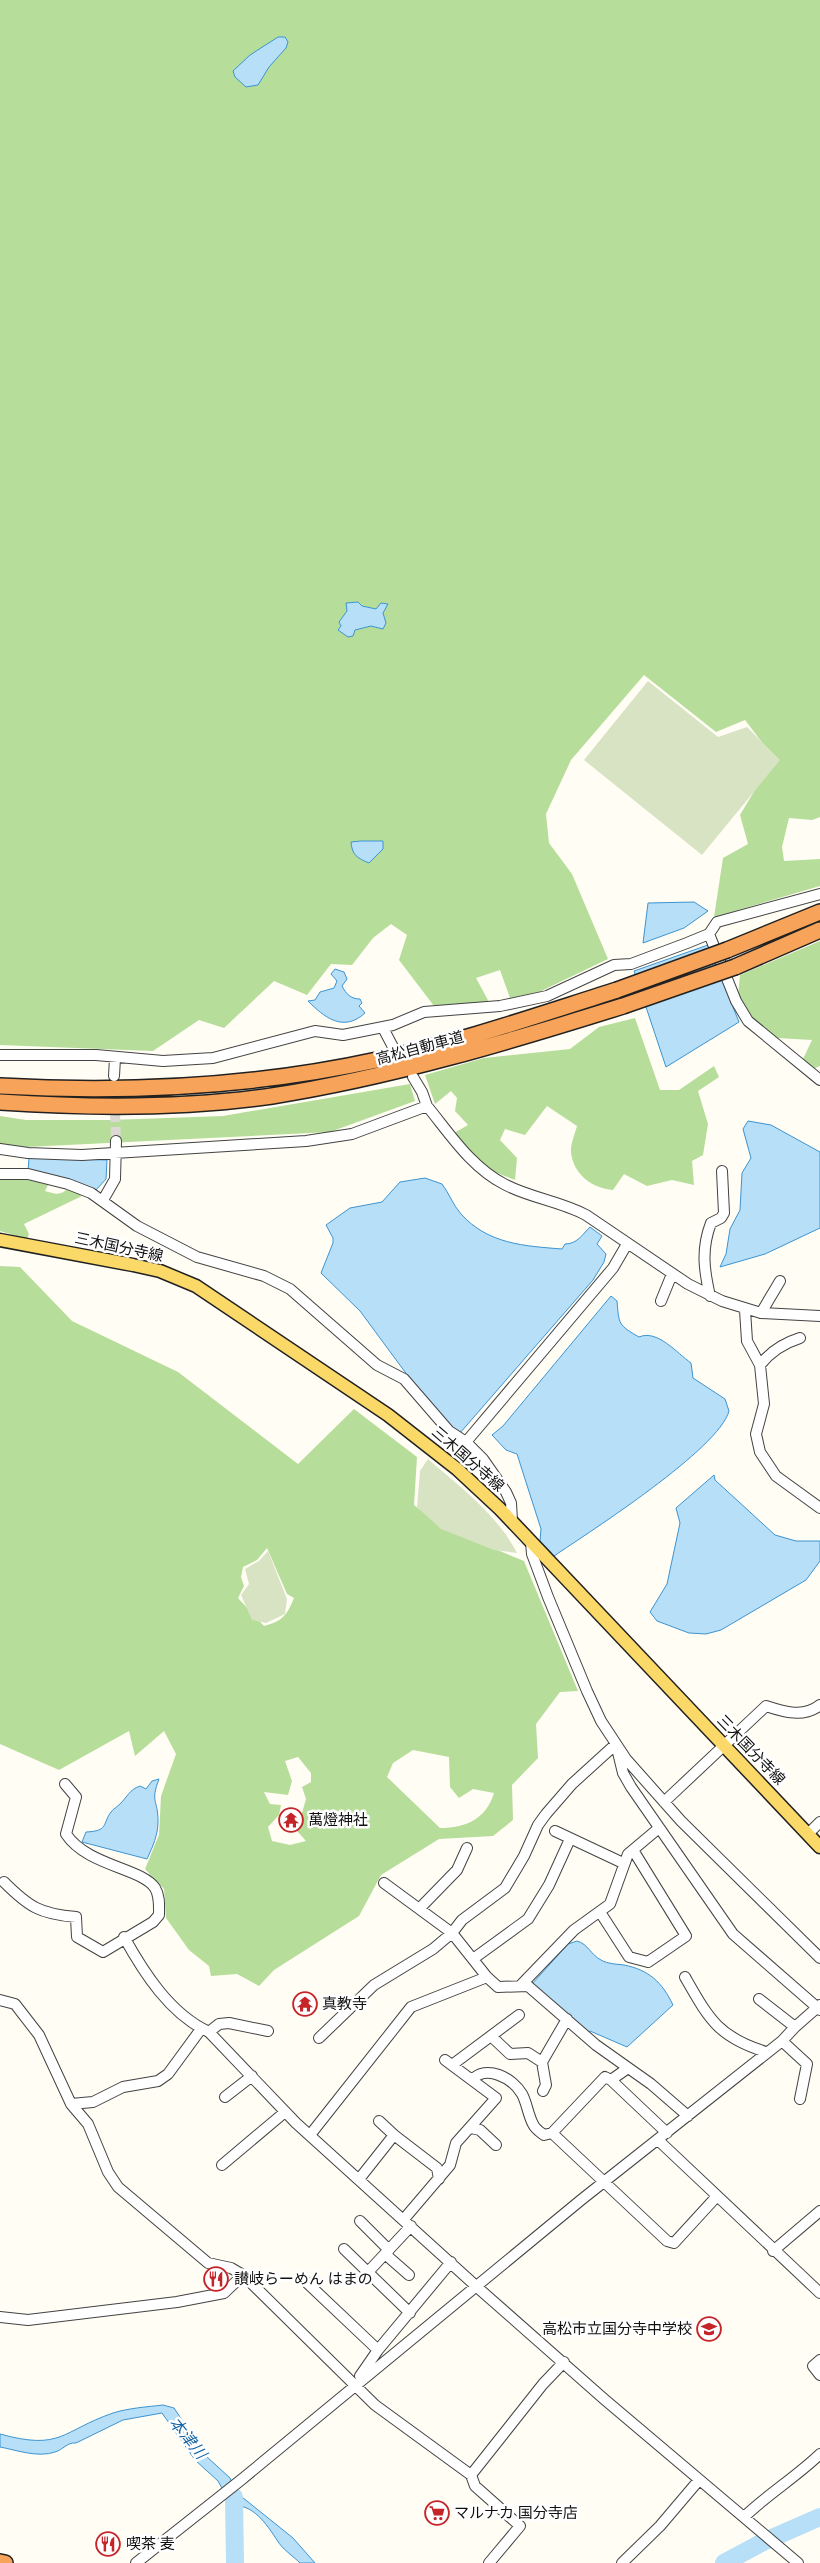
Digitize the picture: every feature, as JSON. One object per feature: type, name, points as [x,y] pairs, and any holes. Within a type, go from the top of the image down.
[{"type":"highway","name":"高松自動車道","points":[[0,1086],[52,1089],[168,1088],[267,1079],[377,1060],[497,1028],[617,990],[727,950],[820,912]]},
{"type":"highway","name":"高松自動車道","points":[[0,1102],[52,1105],[170,1105],[270,1096],[391,1073],[504,1044],[624,1006],[735,967],[820,930]]},
{"type":"highway","points":[[0,2562],[5,2563]]},
{"type":"main road","name":"三木国分寺線","points":[[0,1240],[160,1271],[196,1286],[388,1415],[457,1470],[512,1521],[820,1847]]},
{"type":"street","points":[[0,1055],[96,1055],[163,1061],[213,1058],[315,1031],[343,1035],[371,1028],[383,1028],[424,1012],[500,1006],[547,996],[614,965],[631,964],[709,934],[717,922],[820,894]]},
{"type":"street","points":[[709,934],[736,1001],[748,1021],[820,1080]]},
{"type":"street","points":[[383,1028],[394,1046]]},
{"type":"street","points":[[114,1076],[115,1058]]},
{"type":"street","points":[[412,1078],[422,1092],[427,1106],[464,1153],[489,1175],[520,1191],[572,1207],[672,1274],[710,1296],[745,1310],[762,1314],[820,1316]]},
{"type":"street","points":[[0,1149],[28,1153],[117,1153],[296,1142],[352,1134],[427,1106]]},
{"type":"street","points":[[103,1200],[115,1179],[116,1141]]},
{"type":"street","points":[[710,1296],[703,1269],[704,1250],[711,1223],[721,1218],[724,1213],[722,1171]]},
{"type":"street","points":[[0,1174],[28,1174],[68,1184],[103,1200],[137,1226],[197,1257],[264,1276],[290,1289],[377,1365],[404,1379],[449,1431],[466,1442],[483,1459],[506,1492],[511,1504],[512,1521]]},
{"type":"street","points":[[466,1442],[613,1268],[628,1244]]},
{"type":"street","points":[[661,1301],[672,1274]]},
{"type":"street","points":[[762,1314],[780,1281]]},
{"type":"street","points":[[745,1310],[747,1341],[760,1365],[764,1404],[756,1434],[760,1452],[776,1476],[820,1508]]},
{"type":"street","points":[[760,1365],[769,1354],[787,1342],[800,1338]]},
{"type":"street","points":[[531,1542],[532,1554],[568,1645],[601,1721],[616,1744],[641,1778],[820,1958]]},
{"type":"street","points":[[664,1802],[766,1706],[785,1712],[805,1713],[816,1708],[820,1718]]},
{"type":"street","points":[[136,2563],[241,2480],[581,2200],[782,2041],[795,2026],[819,2008],[733,1934],[645,1810],[622,1773],[616,1744]]},
{"type":"street","points":[[320,2038],[381,1979],[433,1949],[452,1933],[462,1920],[505,1888],[524,1856],[538,1825],[546,1814],[572,1784],[616,1744]]},
{"type":"street","points":[[4,1882],[24,1902],[36,1910],[52,1915],[76,1917],[77,1937],[103,1952],[109,1950],[124,1937],[153,1922],[160,1915],[154,1887],[142,1878],[90,1857],[70,1840],[66,1834],[76,1797],[65,1784]]},
{"type":"street","points":[[808,1834],[820,1822]]},
{"type":"street","points":[[521,1985],[574,1930],[610,1904],[623,1863],[633,1850],[659,1828]]},
{"type":"street","points":[[555,1831],[623,1863]]},
{"type":"street","points":[[473,1959],[528,1919],[549,1885],[570,1838]]},
{"type":"street","points":[[420,1908],[458,1870],[468,1848]]},
{"type":"street","points":[[600,1912],[629,1957],[648,1962],[686,1936],[633,1850]]},
{"type":"street","points":[[384,1883],[452,1933],[487,1977],[498,1987],[528,1986],[596,2046],[628,2068],[688,2116]]},
{"type":"street","points":[[124,1937],[144,1974],[182,2015],[205,2031],[252,2076],[285,2112],[477,2286],[699,2480],[798,2563]]},
{"type":"street","points":[[310,2135],[411,2007],[487,1977]]},
{"type":"street","points":[[685,1977],[706,2015],[724,2033],[742,2045],[766,2052]]},
{"type":"street","points":[[759,1999],[795,2026]]},
{"type":"street","points":[[0,2000],[15,2004],[39,2035],[71,2104],[88,2124],[108,2172],[118,2187],[208,2263],[231,2268],[243,2275],[375,2405],[471,2474],[475,2486],[520,2526],[488,2563]]},
{"type":"street","points":[[368,2272],[387,2252],[450,2165],[456,2143],[496,2098],[449,2062],[492,2037],[519,2016]]},
{"type":"street","points":[[543,2091],[546,2085],[542,2062],[567,2019]]},
{"type":"street","points":[[71,2104],[93,2102],[123,2087],[158,2081],[168,2074],[205,2031],[219,2024],[229,2023],[268,2031]]},
{"type":"street","points":[[492,2037],[510,2054],[528,2053],[542,2062]]},
{"type":"street","points":[[782,2041],[807,2064],[800,2099]]},
{"type":"street","points":[[611,2080],[628,2068]]},
{"type":"street","points":[[472,2080],[476,2075],[491,2072],[507,2078],[521,2093],[533,2126],[544,2136],[552,2133],[605,2078],[611,2080],[667,2133]]},
{"type":"street","points":[[225,2098],[252,2076]]},
{"type":"street","points":[[222,2165],[285,2112]]},
{"type":"street","points":[[379,2121],[437,2168],[439,2179]]},
{"type":"street","points":[[471,2128],[480,2130],[496,2145]]},
{"type":"street","points":[[552,2133],[667,2241],[674,2243],[717,2196]]},
{"type":"street","points":[[360,2178],[394,2135]]},
{"type":"street","points":[[658,2140],[773,2250],[820,2292]]},
{"type":"street","points":[[773,2250],[820,2210]]},
{"type":"street","points":[[360,2221],[409,2275]]},
{"type":"street","points":[[344,2249],[410,2313]]},
{"type":"street","points":[[354,2385],[378,2350],[451,2262]]},
{"type":"street","points":[[0,2317],[28,2320],[177,2302],[224,2293],[243,2275]]},
{"type":"street","points":[[302,2279],[378,2350]]},
{"type":"street","points":[[820,2360],[813,2366],[820,2375]]},
{"type":"street","points":[[471,2474],[543,2384],[564,2362]]},
{"type":"street","points":[[744,2517],[765,2496],[807,2467],[820,2454]]},
{"type":"street","points":[[622,2563],[660,2526],[699,2480]]},
{"type":"green space","points":[[0,0],[820,0],[820,817],[812,820],[789,818],[782,847],[784,861],[820,859],[820,886],[714,917],[723,858],[748,844],[740,815],[774,758],[745,720],[716,732],[644,675],[571,760],[546,814],[549,843],[572,874],[608,959],[539,992],[510,998],[500,970],[476,978],[489,1002],[434,1006],[399,960],[407,935],[391,924],[373,938],[352,965],[331,964],[307,995],[274,981],[224,1028],[199,1020],[153,1051],[0,1045]]},
{"type":"green space","points":[[648,681],[718,737],[747,727],[780,760],[702,855],[584,760]]},
{"type":"green space","points":[[820,941],[820,1066],[813,1069],[803,1059],[812,1040],[777,1038],[751,1019],[738,996],[740,975]]},
{"type":"green space","points":[[635,1018],[660,1090],[679,1090],[714,1066],[719,1077],[698,1091],[708,1124],[703,1155],[692,1161],[694,1185],[672,1180],[647,1186],[624,1174],[613,1190],[591,1183],[576,1168],[571,1153],[577,1126],[547,1106],[525,1135],[505,1129],[500,1140],[517,1158],[515,1180],[487,1169],[454,1133],[468,1125],[455,1111],[457,1098],[451,1091],[435,1104],[425,1075],[484,1058],[570,1049],[599,1027]]},
{"type":"green space","points":[[410,1084],[415,1101],[330,1132],[26,1147],[0,1144],[0,1116],[26,1120],[110,1120],[223,1116]]},
{"type":"green space","points":[[20,1178],[48,1185],[45,1191],[60,1193],[68,1188],[82,1196],[24,1224],[29,1234],[27,1239],[0,1231],[0,1180]]},
{"type":"green space","points":[[0,1266],[20,1267],[72,1321],[178,1372],[298,1464],[354,1409],[417,1457],[414,1505],[444,1528],[524,1561],[578,1691],[560,1692],[536,1724],[538,1758],[512,1785],[513,1820],[493,1836],[439,1839],[381,1875],[359,1916],[274,1970],[259,1986],[237,1974],[211,1976],[209,1966],[189,1950],[166,1918],[164,1889],[145,1869],[159,1835],[161,1796],[176,1754],[164,1731],[135,1756],[129,1731],[59,1770],[0,1744]],"holes":[[[267,1548],[287,1594],[294,1598],[284,1616],[276,1622],[264,1626],[238,1598],[244,1586],[241,1577],[243,1567],[257,1560]],[[413,1750],[449,1757],[450,1787],[459,1798],[473,1789],[494,1793],[486,1809],[474,1820],[458,1826],[440,1828],[387,1777],[393,1763]],[[298,1757],[311,1773],[311,1782],[302,1787],[306,1799],[297,1831],[306,1841],[290,1845],[272,1841],[268,1827],[279,1815],[281,1805],[270,1804],[264,1792],[288,1795],[292,1781],[285,1761]]]},
{"type":"green space","points":[[428,1459],[477,1502],[499,1526],[517,1553],[494,1550],[441,1529],[417,1507],[420,1471]]},
{"type":"green space","points":[[268,1551],[287,1599],[285,1614],[266,1623],[252,1620],[241,1595],[249,1584],[245,1569],[259,1561]]},
{"type":"water","points":[[278,37],[285,37],[288,42],[286,48],[269,67],[258,85],[246,87],[235,77],[233,71],[250,55]]},
{"type":"water","points":[[358,602],[362,606],[376,609],[381,603],[388,604],[383,613],[386,623],[383,629],[371,626],[355,630],[353,636],[348,637],[338,630],[341,626],[339,622],[347,611],[346,603]]},
{"type":"water","points":[[383,841],[383,849],[369,863],[358,858],[354,853],[351,842]]},
{"type":"water","points":[[694,902],[708,911],[684,928],[643,943],[648,903]]},
{"type":"water","points":[[708,945],[739,1022],[666,1067],[634,971]]},
{"type":"water","points":[[335,969],[344,972],[347,979],[342,986],[349,996],[360,999],[362,1003],[359,1006],[365,1013],[349,1022],[342,1022],[327,1017],[308,1001],[315,1000],[320,992],[334,988],[337,981],[331,974]]},
{"type":"water","points":[[748,1121],[771,1125],[820,1152],[820,1228],[765,1254],[720,1267],[726,1254],[730,1229],[740,1210],[742,1173],[751,1158],[743,1129]]},
{"type":"water","points":[[29,1158],[107,1160],[106,1179],[96,1190],[28,1171]]},
{"type":"water","points":[[425,1178],[442,1184],[461,1214],[483,1232],[520,1245],[562,1249],[565,1244],[569,1244],[579,1238],[590,1227],[602,1236],[597,1244],[606,1254],[604,1262],[593,1280],[460,1433],[456,1432],[408,1376],[360,1311],[321,1273],[333,1243],[333,1238],[326,1225],[350,1208],[382,1202],[400,1182]]},
{"type":"water","points":[[611,1296],[617,1301],[619,1319],[627,1330],[639,1337],[653,1336],[673,1348],[691,1363],[693,1378],[725,1399],[729,1411],[720,1427],[703,1446],[679,1467],[623,1509],[554,1556],[540,1541],[541,1529],[517,1454],[506,1450],[492,1435],[503,1426]]},
{"type":"water","points":[[714,1475],[715,1480],[775,1535],[796,1541],[820,1541],[820,1561],[806,1580],[721,1630],[706,1634],[689,1633],[657,1621],[650,1612],[667,1584],[680,1523],[676,1508]]},
{"type":"water","points":[[159,1779],[155,1793],[158,1814],[157,1831],[147,1859],[82,1842],[86,1832],[98,1830],[104,1826],[108,1816],[131,1791],[140,1786],[146,1789],[152,1781]]},
{"type":"water","points":[[577,1941],[581,1942],[598,1958],[604,1961],[633,1967],[654,1978],[673,2005],[627,2047],[590,2031],[587,2033],[532,1984],[568,1944]]},
{"type":"water","points":[[163,2405],[174,2408],[206,2456],[230,2478],[237,2493],[293,2538],[315,2563],[300,2563],[282,2546],[259,2516],[246,2508],[232,2506],[218,2481],[195,2460],[162,2413],[123,2420],[76,2443],[48,2454],[27,2453],[0,2447],[0,2434],[21,2439],[49,2440],[60,2437],[113,2413]]},
{"type":"waterway","points":[[234,2497],[235,2563]]},
{"type":"waterway","name":"本津川","points":[[724,2563],[763,2542],[820,2517]]},
{"type":"tunnel","points":[[114,1082],[116,1141]]},
{"type":"place","name":"萬燈神社","points":[[291,1820]]},
{"type":"place","name":"真教寺","points":[[305,2004]]},
{"type":"place","name":"讃岐らーめん はまの","points":[[216,2279]]},
{"type":"place","name":"高松市立国分寺中学校","points":[[709,2329]]},
{"type":"place","name":"マルナカ 国分寺店","points":[[437,2513]]},
{"type":"place","name":"喫茶 麦","points":[[108,2544]]}]
